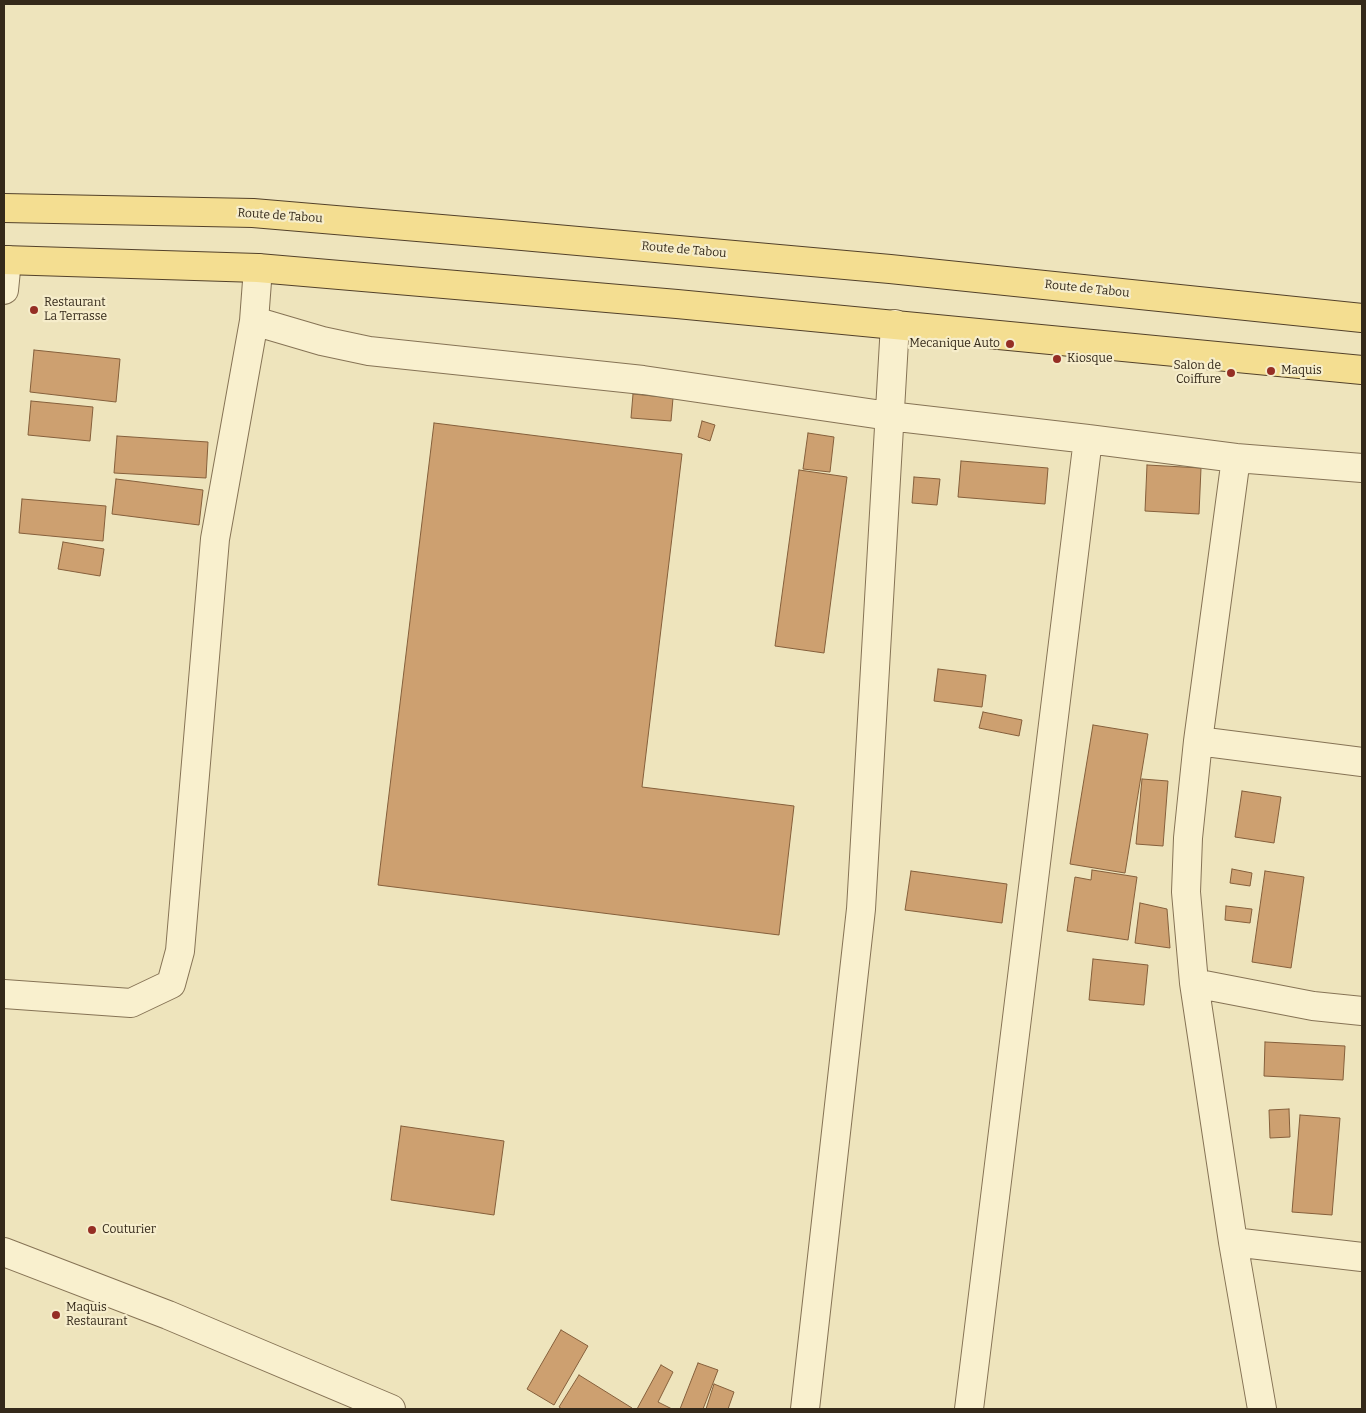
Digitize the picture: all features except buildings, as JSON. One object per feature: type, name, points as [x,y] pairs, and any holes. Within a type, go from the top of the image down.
[{"type":"main road","name":"Route de Tabou","points":[[4,208],[253,213],[890,269],[1362,318]]},
{"type":"main road","points":[[6,260],[258,268],[895,324],[1362,370]]},
{"type":"street","points":[[4,290],[6,260]]},
{"type":"street","points":[[4,994],[131,1003],[171,984],[180,951],[215,539],[254,321],[258,268]]},
{"type":"street","points":[[254,321],[322,341],[369,351],[644,380],[889,416],[1236,458],[1362,468]]},
{"type":"street","points":[[806,1409],[862,909],[895,324]]},
{"type":"street","points":[[969,1409],[1088,439]]},
{"type":"street","points":[[1236,458],[1198,741],[1188,838],[1186,892],[1194,983],[1233,1242],[1262,1409]]},
{"type":"street","points":[[1198,741],[1362,762]]},
{"type":"street","points":[[1194,983],[1313,1006],[1362,1011]]},
{"type":"street","points":[[1233,1242],[1362,1257]]},
{"type":"street","points":[[4,1252],[168,1315],[392,1409]]},
{"type":"place","name":"Restaurant La Terrasse","points":[[34,310]]},
{"type":"place","name":"Mecanique Auto","points":[[1010,344]]},
{"type":"place","name":"Kiosque","points":[[1057,359]]},
{"type":"place","name":"Maquis","points":[[1271,371]]},
{"type":"place","name":"Salon de Coiffure","points":[[1231,373]]},
{"type":"place","name":"Couturier","points":[[92,1230]]},
{"type":"place","name":"Maquis Restaurant","points":[[56,1315]]}]
